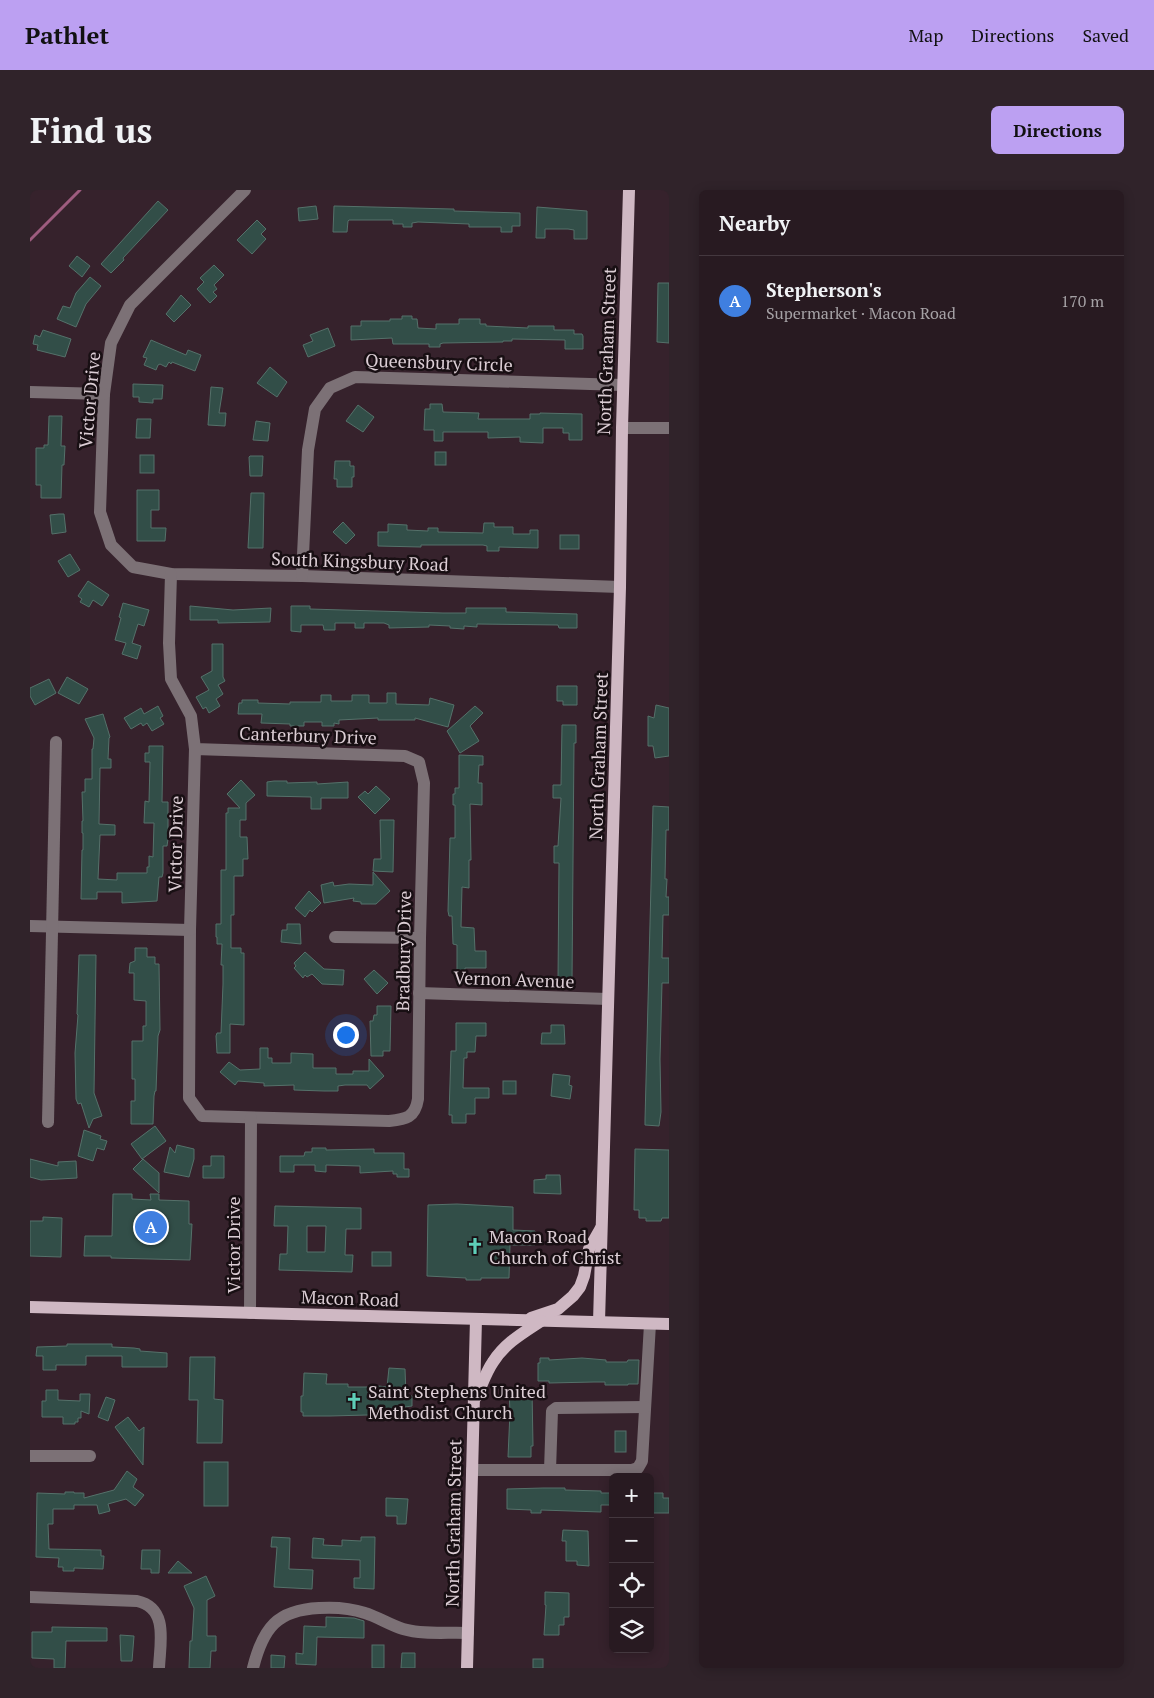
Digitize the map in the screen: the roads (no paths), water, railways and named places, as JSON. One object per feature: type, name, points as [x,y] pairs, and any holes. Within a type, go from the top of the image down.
[{"type":"main road","name":"North Graham Street","points":[[599,1322],[620,587],[622,428],[629,190]]},
{"type":"main road","points":[[522,1321],[558,1309],[573,1296],[580,1287],[584,1276],[589,1249],[602,1226]]},
{"type":"main road","name":"Macon Road","points":[[30,1307],[669,1324]]},
{"type":"main road","name":"North Graham Street","points":[[467,1668],[476,1319]]},
{"type":"main road","points":[[474,1401],[493,1362],[505,1347],[518,1336],[542,1321]]},
{"type":"street","name":"Victor Drive","points":[[111,544],[100,512],[104,394],[111,343],[130,305],[244,190]]},
{"type":"street","name":"Queensbury Circle","points":[[302,576],[308,450],[315,410],[330,388],[355,377],[623,385]]},
{"type":"street","points":[[30,392],[104,394]]},
{"type":"street","points":[[622,428],[669,428]]},
{"type":"street","name":"South Kingsbury Road","points":[[111,544],[133,566],[170,574],[302,576],[620,587]]},
{"type":"street","name":"Victor Drive","points":[[170,574],[170,678],[191,716],[195,749],[190,930],[189,1098],[202,1116],[251,1118],[250,1313]]},
{"type":"street","points":[[48,1122],[56,742]]},
{"type":"street","name":"Canterbury Drive","points":[[195,749],[405,756],[419,762]]},
{"type":"street","name":"Bradbury Drive","points":[[251,1118],[389,1121],[401,1120],[411,1116],[417,1108],[424,783],[419,762]]},
{"type":"street","points":[[30,926],[190,930]]},
{"type":"street","points":[[335,937],[420,938]]},
{"type":"street","name":"Vernon Avenue","points":[[419,993],[608,999]]},
{"type":"street","points":[[472,1470],[632,1470],[638,1468],[642,1460],[650,1324]]},
{"type":"street","points":[[550,1470],[552,1411],[556,1408],[645,1407]]},
{"type":"street","points":[[30,1456],[90,1456]]},
{"type":"street","points":[[30,1597],[145,1602],[153,1607],[159,1621],[159,1668]]},
{"type":"street","points":[[253,1668],[262,1640],[268,1631],[281,1618],[298,1610],[344,1608],[366,1614],[403,1629],[422,1632],[468,1633]]},
{"type":"waterway","points":[[30,240],[80,190]]},
{"type":"place","name":"Stepherson's","points":[[151,1227]]},
{"type":"place","name":"Macon Road Church of Christ","points":[[475,1246]]},
{"type":"place","name":"Saint Stephens United Methodist Church","points":[[354,1401]]}]
